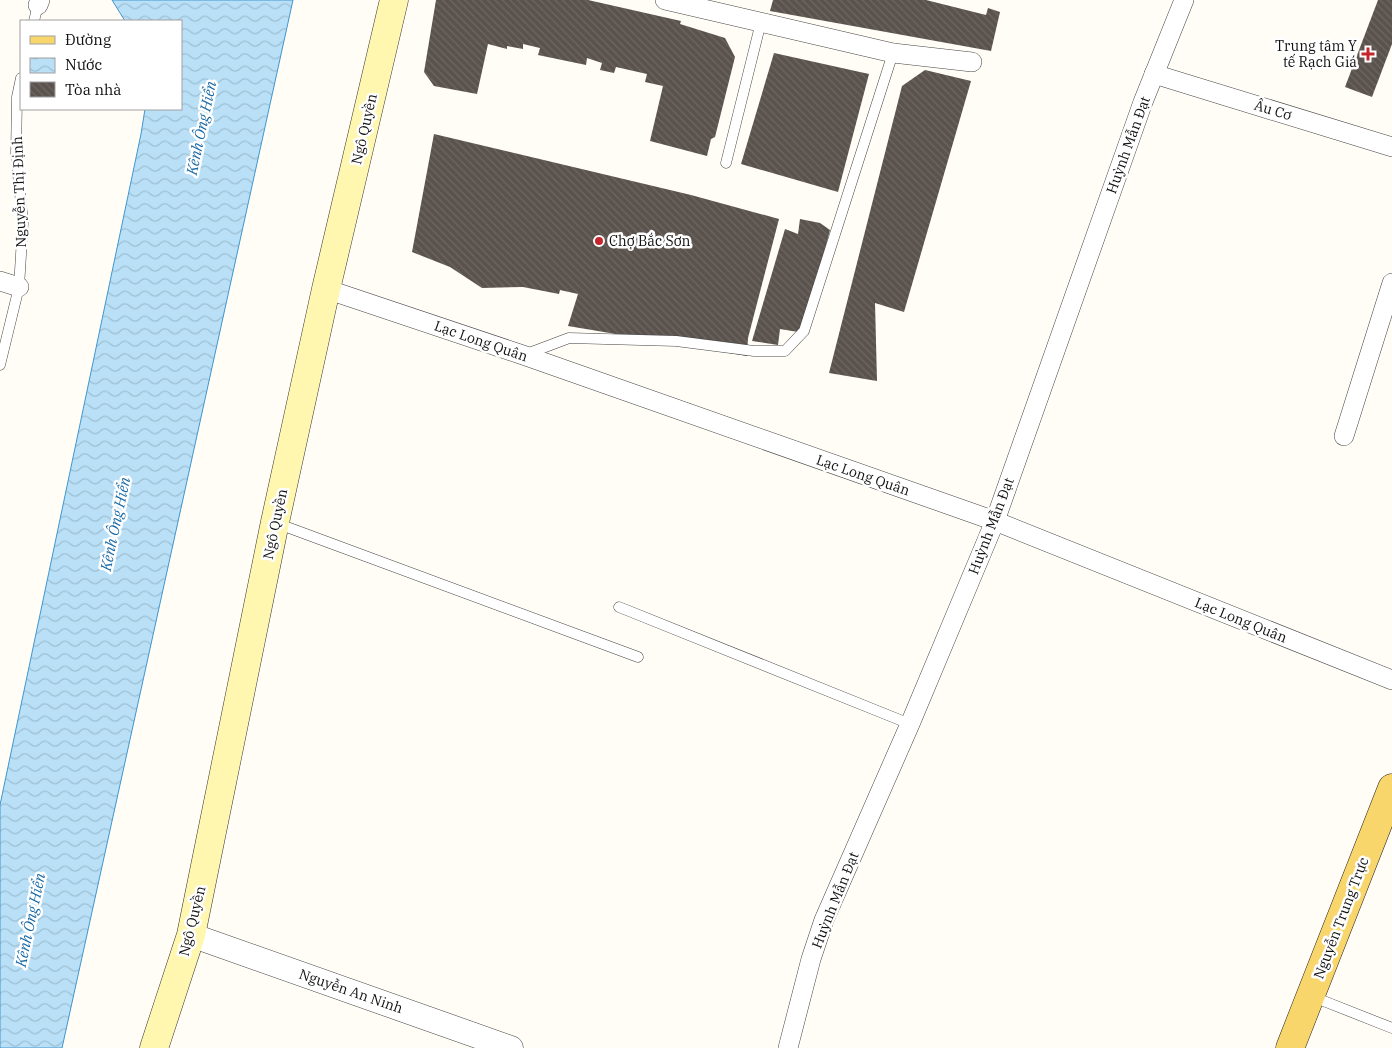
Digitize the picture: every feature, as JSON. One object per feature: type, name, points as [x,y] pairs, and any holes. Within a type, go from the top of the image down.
[{"type":"main road","name":"Ngô Quyền","points":[[154,1048],[191,935],[275,522],[326,289],[394,0]]},
{"type":"main road","name":"Nguyễn Trung Trực","points":[[1290,1048],[1392,788]]},
{"type":"street","points":[[666,0],[893,53],[972,62]]},
{"type":"street","name":"Huỳnh Mẫn Đạt","points":[[788,1048],[811,959],[824,920],[910,724],[995,522],[1154,74],[1184,0]]},
{"type":"street","name":"Âu Cơ","points":[[1154,74],[1392,147]]},
{"type":"street","points":[[0,281],[19,288]]},
{"type":"street","points":[[1344,436],[1392,283]]},
{"type":"street","name":"Lạc Long Quân","points":[[326,289],[523,355],[995,522],[1392,680]]},
{"type":"street","name":"Nguyễn An Ninh","points":[[191,935],[511,1048]]},
{"type":"lane","points":[[726,163],[761,22]]},
{"type":"lane","points":[[523,355],[569,338],[676,341],[754,351],[785,351],[804,330],[893,53]]},
{"type":"lane","name":"Nguyễn Thị Định","points":[[0,365],[19,288],[22,222],[16,155],[17,97],[20,83]]},
{"type":"lane","points":[[275,522],[638,657]]},
{"type":"lane","points":[[620,608],[910,724]]},
{"type":"lane","points":[[1311,996],[1392,1028]]},
{"type":"water","name":"Kênh Ông Hiển","points":[[112,0],[293,0],[62,1048],[0,1048],[0,805],[145,110],[182,110],[182,20],[124,20]]},
{"type":"building","points":[[436,0],[588,0],[681,21],[680,24],[725,38],[735,57],[715,137],[711,139],[707,156],[650,141],[663,86],[645,82],[647,74],[616,67],[614,73],[600,70],[602,63],[587,58],[586,65],[538,55],[540,48],[523,44],[523,49],[507,46],[507,49],[488,44],[477,94],[434,86],[424,72]]},
{"type":"building","points":[[773,0],[926,0],[986,15],[988,8],[1000,12],[991,51],[770,11]]},
{"type":"building","points":[[1378,0],[1392,0],[1392,44],[1372,97],[1345,87]]},
{"type":"building","points":[[774,53],[869,74],[838,192],[741,164]]},
{"type":"building","points":[[925,70],[971,81],[904,312],[875,303],[877,381],[829,373],[902,86]]},
{"type":"building","points":[[434,134],[691,195],[779,219],[748,338],[747,356],[568,326],[578,294],[560,290],[559,294],[523,287],[482,288],[450,267],[412,252]]},
{"type":"building","points":[[800,219],[820,223],[830,230],[804,333],[780,329],[778,345],[752,341],[785,229],[798,234]]},
{"type":"place","name":"Trung tâm Y tế Rạch Giá","points":[[1368,54]]},
{"type":"place","name":"Chợ Bắc Sơn","points":[[599,241]]}]
